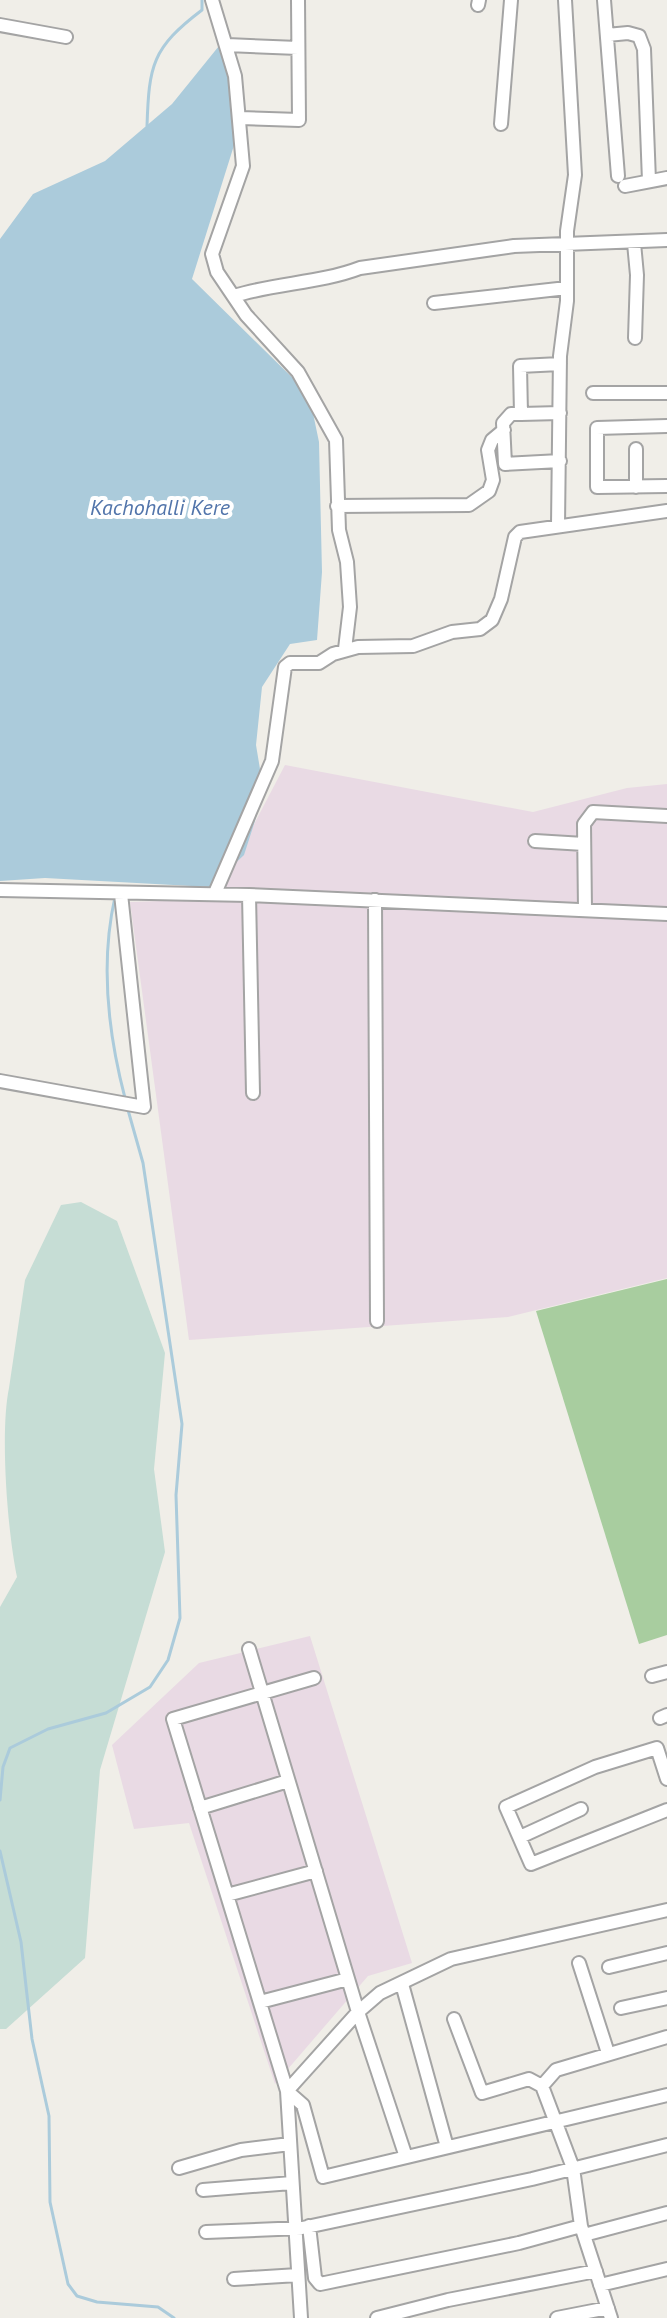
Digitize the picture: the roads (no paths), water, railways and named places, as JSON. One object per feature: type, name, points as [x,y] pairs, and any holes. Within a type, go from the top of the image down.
[{"type":"street","points":[[212,0],[235,76],[243,166],[212,254],[217,272],[246,315],[298,372],[336,440],[337,506],[347,562],[350,607],[345,649]]},
{"type":"street","points":[[240,118],[299,120],[298,0]]},
{"type":"street","points":[[501,124],[511,0]]},
{"type":"street","points":[[558,525],[560,364],[567,288],[567,244],[575,175],[565,0]]},
{"type":"street","points":[[604,0],[621,181],[667,178]]},
{"type":"street","points":[[0,25],[66,37]]},
{"type":"street","points":[[607,35],[628,33],[639,36],[644,49],[649,181]]},
{"type":"street","points":[[227,45],[298,48]]},
{"type":"street","points":[[234,296],[420,258],[514,246],[667,240]]},
{"type":"street","points":[[634,243],[637,275],[635,338]]},
{"type":"street","points":[[434,303],[567,288]]},
{"type":"street","points":[[521,414],[516,366],[560,364]]},
{"type":"street","points":[[593,393],[667,393]]},
{"type":"street","points":[[560,413],[505,417],[504,430],[505,464],[560,461]]},
{"type":"street","points":[[667,426],[597,428],[597,487],[667,486]]},
{"type":"street","points":[[337,506],[469,505],[489,491],[493,480],[488,450],[492,440],[504,430]]},
{"type":"street","points":[[636,449],[636,487]]},
{"type":"street","points":[[215,893],[272,761],[285,667],[290,663],[319,663],[345,649],[413,646],[452,632],[480,629],[492,620],[501,599],[515,537],[520,532],[667,511]]},
{"type":"street","points":[[585,910],[584,824],[593,812],[667,816]]},
{"type":"street","points":[[535,841],[584,844]]},
{"type":"street","points":[[0,890],[215,893],[667,914]]},
{"type":"street","points":[[0,1081],[144,1107],[115,894]]},
{"type":"street","points":[[249,895],[253,1093]]},
{"type":"street","points":[[375,900],[377,1321]]},
{"type":"street","points":[[249,1649],[358,2012],[406,2157]]},
{"type":"street","points":[[652,1676],[667,1672]]},
{"type":"street","points":[[288,2318],[301,2318],[287,2091],[173,1719],[314,1678]]},
{"type":"street","points":[[667,1779],[665,1759],[657,1748],[620,1759],[506,1807],[531,1864],[667,1810]]},
{"type":"street","points":[[200,1808],[288,1781]]},
{"type":"street","points":[[520,1837],[581,1809]]},
{"type":"street","points":[[227,1895],[316,1871]]},
{"type":"street","points":[[287,2091],[358,2012],[380,1993],[451,1959],[667,1910]]},
{"type":"street","points":[[609,1967],[667,1953]]},
{"type":"street","points":[[579,1963],[608,2053]]},
{"type":"street","points":[[260,2002],[348,1979]]},
{"type":"street","points":[[402,1984],[447,2147]]},
{"type":"street","points":[[621,2008],[667,1998]]},
{"type":"street","points":[[454,2019],[482,2093],[529,2079],[542,2086],[573,2168],[583,2231],[609,2313],[557,2318]]},
{"type":"street","points":[[542,2086],[556,2070],[667,2037]]},
{"type":"street","points":[[287,2091],[303,2105],[323,2177],[667,2095]]},
{"type":"street","points":[[179,2168],[241,2150],[290,2144]]},
{"type":"street","points":[[206,2232],[309,2226],[667,2145]]},
{"type":"street","points":[[203,2190],[292,2183]]},
{"type":"street","points":[[309,2226],[315,2278],[320,2284],[667,2213]]},
{"type":"street","points":[[600,2285],[667,2269]]},
{"type":"street","points":[[377,2318],[448,2300],[596,2271]]},
{"type":"street","points":[[234,2279],[298,2275]]},
{"type":"water","name":"Kachohalli Kere","points":[[223,41],[236,139],[192,279],[309,394],[319,442],[322,572],[317,640],[290,644],[262,687],[256,745],[264,793],[244,855],[210,887],[45,878],[0,881],[0,239],[33,194],[105,161],[172,104]]},
{"type":"waterway","points":[[147,126],[149,87],[156,59],[185,23],[202,10],[202,0]]},
{"type":"waterway","points":[[115,897],[108,947],[108,998],[114,1048],[125,1098]]},
{"type":"waterway","points":[[0,1800],[3,1767],[10,1748],[48,1729],[106,1713],[150,1687],[168,1660],[180,1618],[176,1495],[182,1424],[143,1163],[128,1110]]},
{"type":"waterway","points":[[0,1851],[21,1942],[32,2039],[49,2116],[50,2202],[68,2284],[77,2296],[97,2302],[158,2307],[174,2318]]}]
